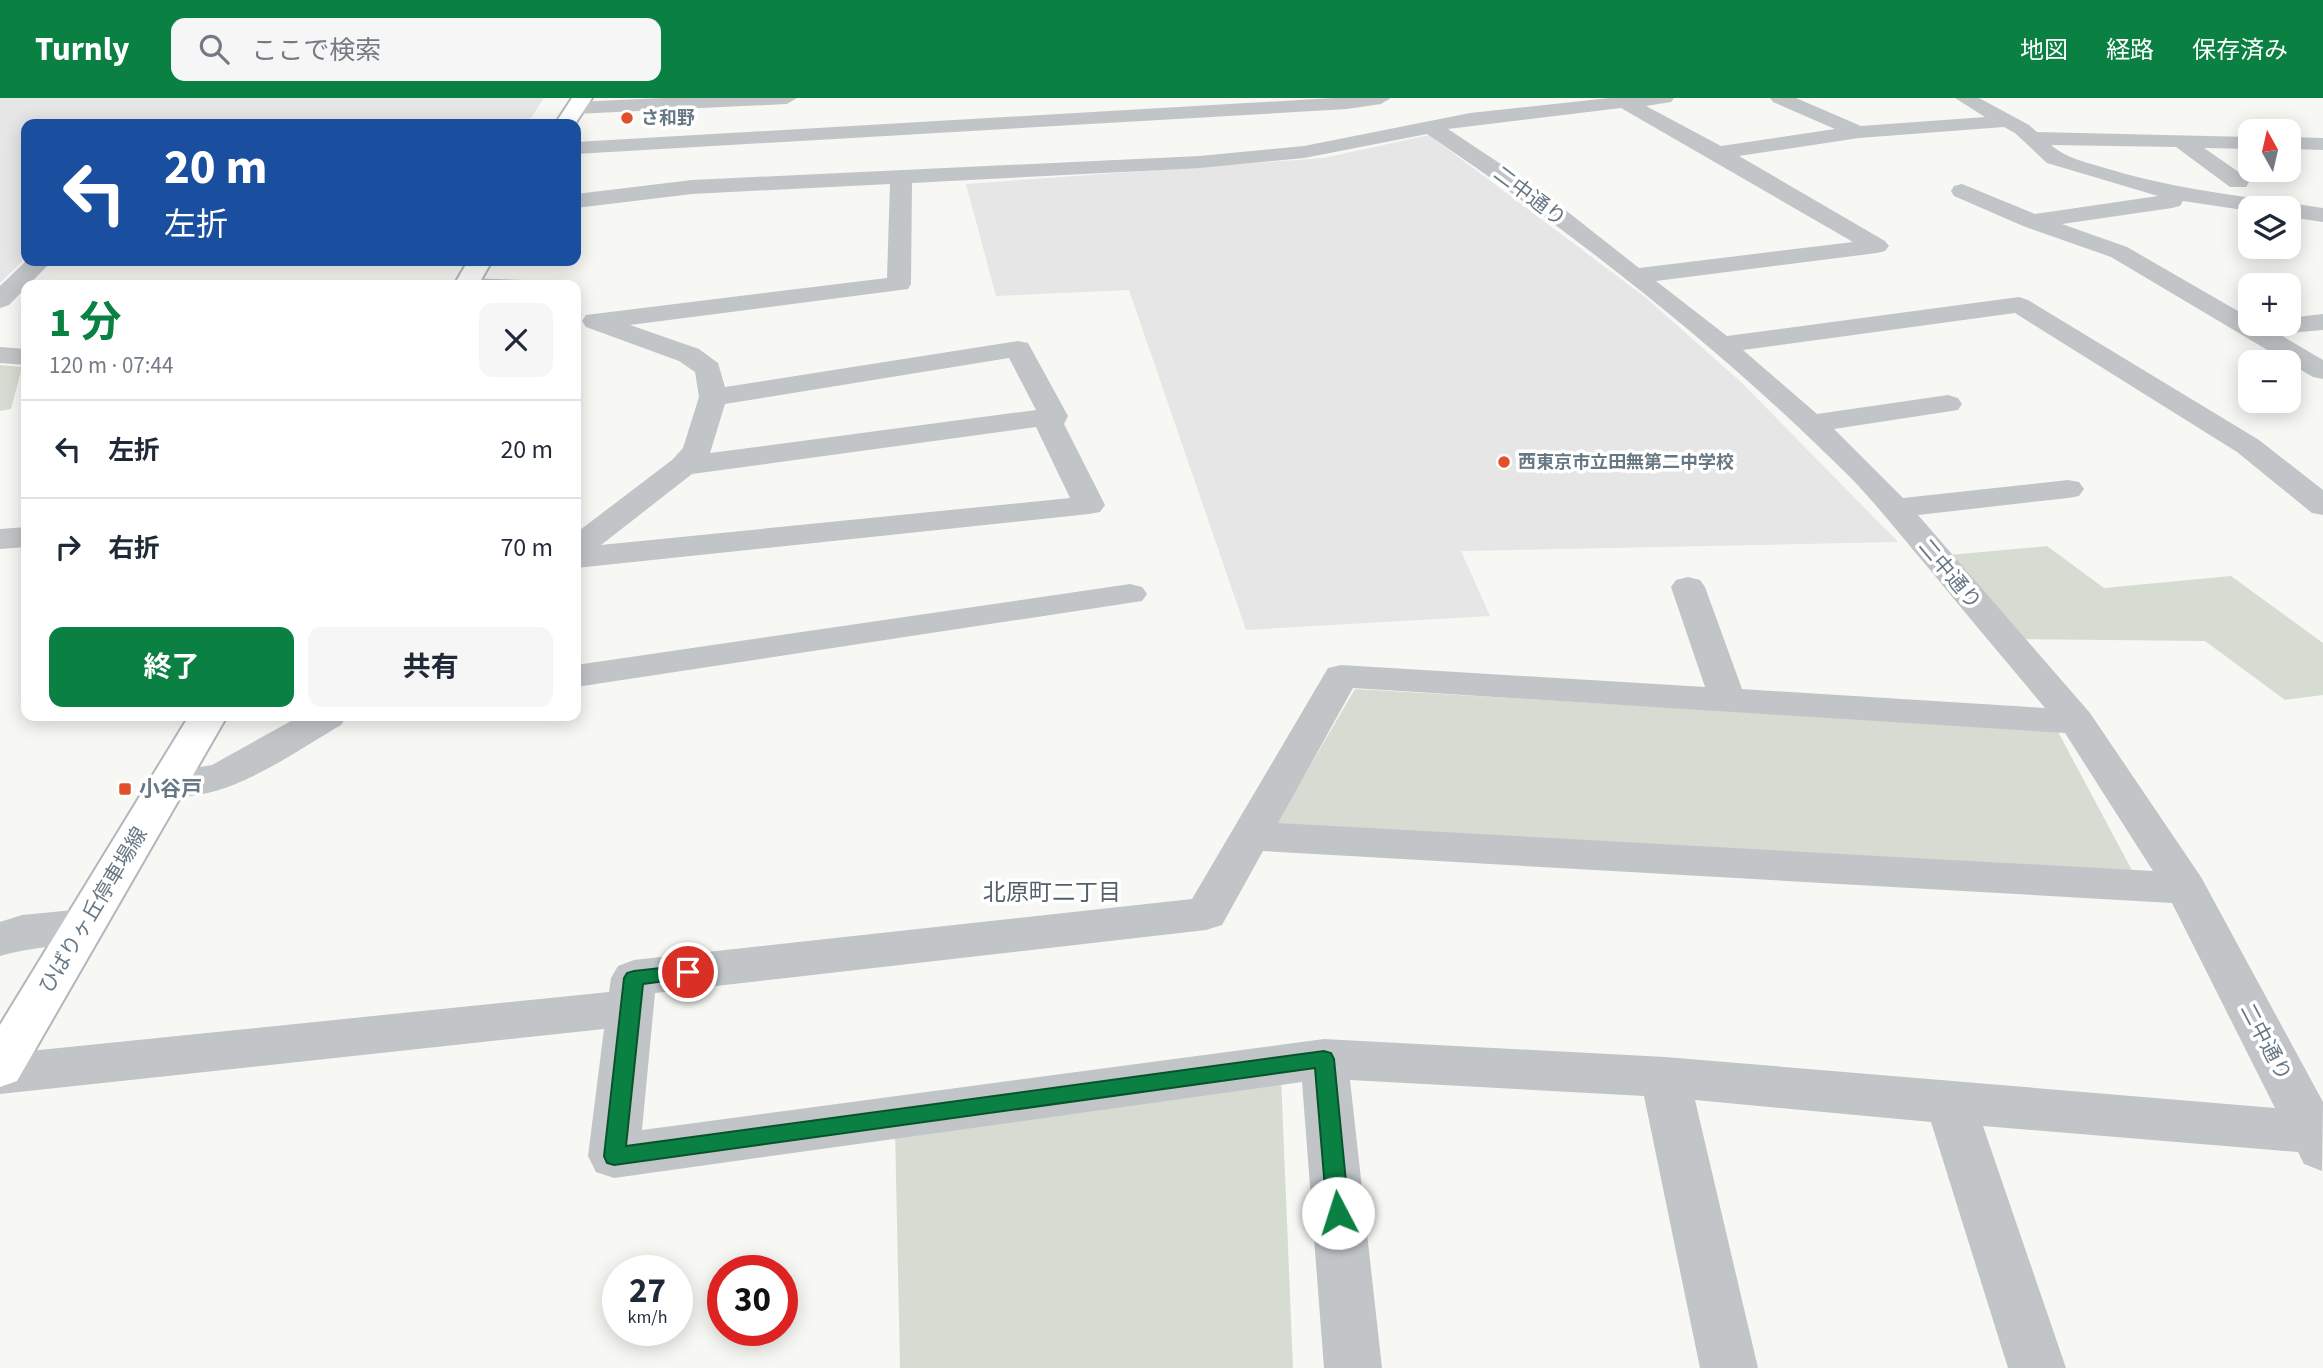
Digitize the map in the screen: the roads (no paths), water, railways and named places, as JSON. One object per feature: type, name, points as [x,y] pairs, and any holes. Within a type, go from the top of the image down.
[{"type":"main road","name":"ひばりヶ丘停車場線","points":[[0,1067],[205,721]]},
{"type":"street","points":[[574,110],[786,98]]},
{"type":"street","points":[[581,148],[946,118],[1381,98]]},
{"type":"street","points":[[1780,98],[1858,132]]},
{"type":"street","points":[[1965,98],[2008,121],[2032,138],[2054,159],[2140,186],[2238,203]]},
{"type":"street","points":[[581,200],[692,187],[1213,161],[1304,152],[1429,126],[1547,109],[1654,99]]},
{"type":"street","points":[[1342,100],[1393,134]]},
{"type":"street","points":[[1624,102],[1718,153],[1877,246],[1634,276]]},
{"type":"street","points":[[946,118],[965,173]]},
{"type":"street","points":[[1718,153],[1858,132],[2008,121]]},
{"type":"street","name":"二中通り","points":[[1429,126],[1532,195],[1721,345],[1811,424],[1862,472],[1895,508],[2077,722],[2186,888],[2318,1141]]},
{"type":"street","points":[[2032,138],[2238,142]]},
{"type":"street","points":[[2180,141],[2238,182]]},
{"type":"street","points":[[2301,143],[2323,144]]},
{"type":"street","points":[[2301,146],[2323,157]]},
{"type":"street","points":[[585,317],[899,285],[901,175]]},
{"type":"street","points":[[1962,191],[2031,221],[2119,252],[2238,320]]},
{"type":"street","points":[[2031,221],[2194,197]]},
{"type":"street","points":[[2301,212],[2323,215]]},
{"type":"street","points":[[0,299],[35,266]]},
{"type":"street","points":[[1721,345],[2019,305],[2248,446],[2323,506]]},
{"type":"street","points":[[581,546],[683,466],[697,450],[713,397],[708,369],[689,355],[585,317]]},
{"type":"street","points":[[2301,324],[2323,322]]},
{"type":"street","points":[[2265,336],[2323,371]]},
{"type":"street","points":[[713,397],[1018,349],[1054,416]]},
{"type":"street","points":[[0,355],[21,357]]},
{"type":"street","points":[[1811,424],[1948,404]]},
{"type":"street","points":[[683,466],[1054,416]]},
{"type":"street","points":[[581,557],[1089,505],[1049,424],[1054,416]]},
{"type":"street","points":[[1895,508],[2068,489]]},
{"type":"street","points":[[0,539],[21,537]]},
{"type":"street","points":[[1688,587],[1728,701]]},
{"type":"street","points":[[581,675],[1130,594]]},
{"type":"street","points":[[2077,722],[1341,676],[1206,914],[634,978],[614,1156],[1324,1059],[1665,1077],[2318,1141]]},
{"type":"street","points":[[167,784],[221,777],[319,721]]},
{"type":"street","points":[[1250,836],[2186,888]]},
{"type":"street","points":[[0,939],[22,932],[84,925]]},
{"type":"street","points":[[0,1074],[629,1008]]},
{"type":"street","points":[[1324,1059],[1353,1368]]},
{"type":"street","points":[[1665,1077],[1729,1368]]},
{"type":"street","points":[[1950,1103],[2036,1368]]},
{"type":"place","name":"さ和野","points":[[627,118]]},
{"type":"place","name":"西東京市立田無第二中学校","points":[[1504,462]]},
{"type":"place","name":"小谷戸","points":[[125,789]]},
{"type":"district","name":"北原町二丁目","points":[[1052,892]]}]
